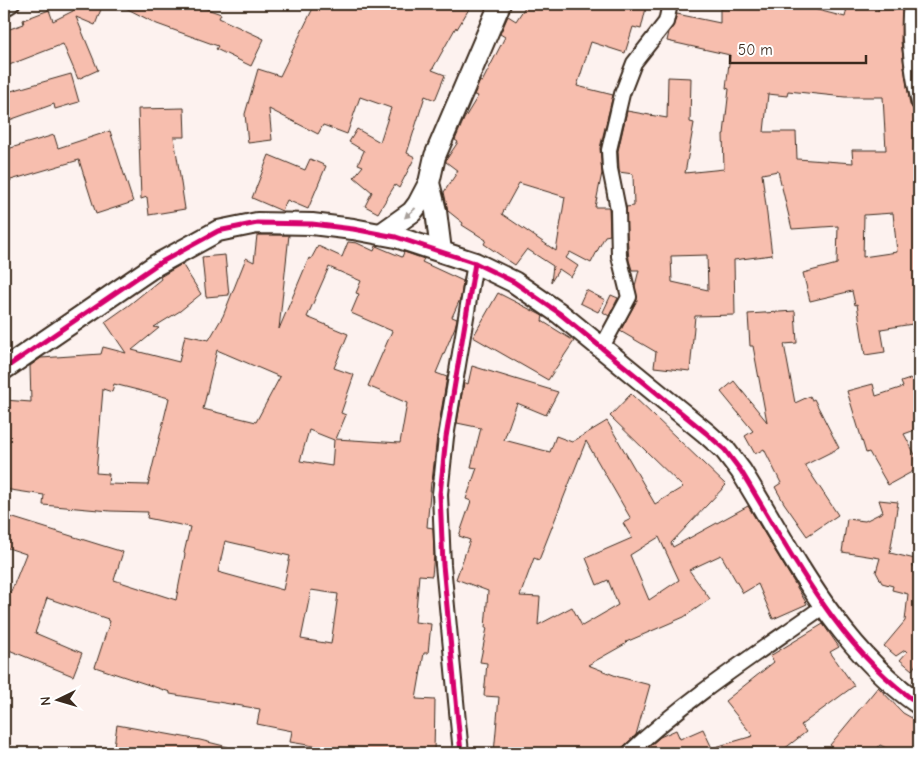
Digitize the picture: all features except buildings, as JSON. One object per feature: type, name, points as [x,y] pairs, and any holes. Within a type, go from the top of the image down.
[{"type":"street","points":[[4,9],[12,4]]},
{"type":"street","points":[[381,234],[412,212],[429,183],[435,156],[500,4]]},
{"type":"street","points":[[602,347],[629,297],[619,256],[618,209],[610,169],[609,150],[622,94],[634,63],[666,22],[670,4]]},
{"type":"street","points":[[911,4],[909,18],[913,75],[919,102]]},
{"type":"street","points":[[429,183],[436,211],[441,251]]},
{"type":"street","points":[[4,369],[156,264],[218,231],[257,223],[312,224],[353,229],[396,237],[475,263],[514,282],[559,313],[725,450],[741,471],[824,606],[858,651],[900,690],[919,704]]},
{"type":"street","points":[[461,753],[443,565],[440,494],[446,437],[475,263]]},
{"type":"street","points":[[630,753],[647,737],[708,689],[824,606]]},
{"type":"cycle path","points":[[4,369],[156,265],[218,231],[257,223],[312,224],[353,229],[396,237],[475,263],[514,282],[559,313],[725,450],[741,471],[818,597],[840,627],[890,681],[919,704]]},
{"type":"cycle path","points":[[461,753],[443,565],[440,494],[446,437],[475,263]]}]
